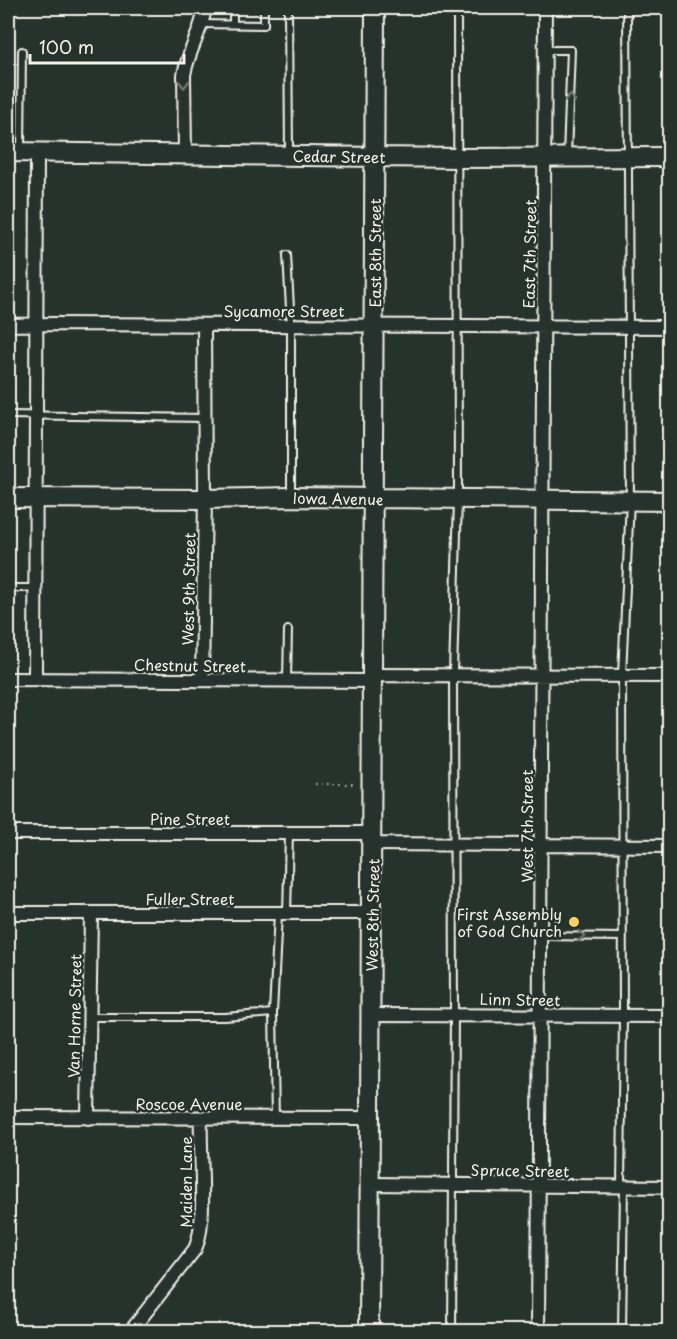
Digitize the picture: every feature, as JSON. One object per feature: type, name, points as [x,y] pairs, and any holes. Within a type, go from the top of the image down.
[{"type":"main road","name":"East 8th Street","points":[[373,499],[375,8]]},
{"type":"main road","name":"Cedar Street","points":[[22,152],[457,158],[669,157]]},
{"type":"main road","name":"Iowa Avenue","points":[[8,498],[291,497],[669,501]]},
{"type":"main road","name":"West 8th Street","points":[[369,1332],[373,499]]},
{"type":"street","points":[[185,153],[184,75],[205,8]]},
{"type":"street","name":"East 7th Street","points":[[542,500],[545,8]]},
{"type":"street","points":[[22,152],[35,325],[35,679]]},
{"type":"street","name":"Sycamore Street","points":[[8,325],[669,327]]},
{"type":"street","name":"West 9th Street","points":[[202,679],[205,499],[204,325]]},
{"type":"street","name":"West 7th Street","points":[[538,1332],[542,500]]},
{"type":"street","name":"Chestnut Street","points":[[8,679],[287,681],[453,674],[669,676]]},
{"type":"street","name":"Pine Street","points":[[8,833],[289,833],[453,845],[669,846]]},
{"type":"street","name":"Fuller Street","points":[[8,913],[372,913]]},
{"type":"street","name":"Van Horne Street","points":[[88,1118],[91,914]]},
{"type":"street","name":"Linn Street","points":[[371,1015],[669,1016]]},
{"type":"street","name":"Roscoe Avenue","points":[[8,1117],[370,1118]]},
{"type":"street","name":"Maiden Lane","points":[[130,1332],[195,1249],[198,1241],[201,1198],[201,1118]]},
{"type":"street","name":"Spruce Street","points":[[370,1184],[669,1187]]},
{"type":"lane","points":[[233,8],[233,24]]},
{"type":"lane","points":[[201,24],[264,24],[264,8]]},
{"type":"lane","points":[[288,8],[289,155]]},
{"type":"lane","points":[[452,1332],[453,674],[458,499],[458,8]]},
{"type":"lane","points":[[622,1332],[622,675],[630,500],[627,8]]},
{"type":"lane","points":[[544,50],[571,50],[567,157]]},
{"type":"lane","points":[[22,51],[22,152]]},
{"type":"lane","points":[[287,255],[291,326],[291,497]]},
{"type":"lane","points":[[8,415],[205,418]]},
{"type":"lane","points":[[8,588],[35,588]]},
{"type":"lane","points":[[287,681],[288,630]]},
{"type":"lane","points":[[276,1118],[273,1014],[289,833]]},
{"type":"lane","points":[[540,936],[623,937]]},
{"type":"lane","points":[[89,1017],[225,1017],[273,1014]]},
{"type":"path","points":[[315,784],[357,784]]},
{"type":"place","name":"First Assembly of God Church","points":[[574,922]]}]
